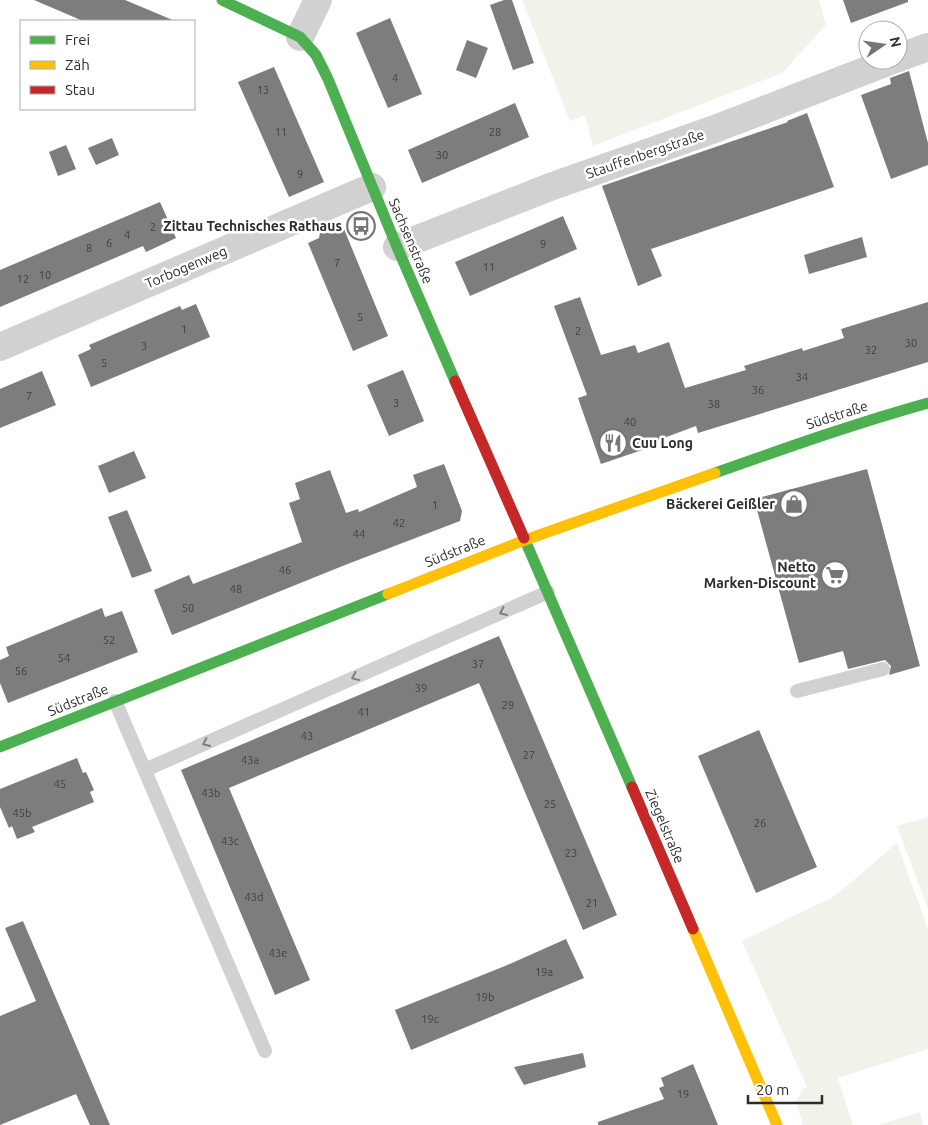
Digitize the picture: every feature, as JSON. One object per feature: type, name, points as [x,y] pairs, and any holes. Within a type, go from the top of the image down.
[{"type":"street","name":"Sachsenstraße","points":[[222,0],[300,37],[316,55],[397,247],[525,540]]},
{"type":"street","points":[[300,37],[318,0]]},
{"type":"street","points":[[908,54],[928,47]]},
{"type":"street","name":"Stauffenbergstraße","points":[[397,247],[550,187],[712,130],[868,70]]},
{"type":"street","name":"Torbogenweg","points":[[0,347],[372,187]]},
{"type":"street","name":"Südstraße","points":[[0,747],[525,540],[784,448],[928,403]]},
{"type":"street","name":"Ziegelstraße","points":[[525,540],[777,1125]]},
{"type":"lane","points":[[145,770],[548,592]]},
{"type":"lane","points":[[797,691],[884,669]]},
{"type":"lane","points":[[115,701],[265,1051]]},
{"type":"shaded area","points":[[522,0],[819,0],[826,25],[782,73],[593,146],[585,115],[570,121]]},
{"type":"shaded area","points":[[928,817],[928,909],[897,826]]},
{"type":"shaded area","points":[[897,843],[928,929],[928,1049],[838,1078],[853,1125],[803,1125],[796,1102],[803,1089],[807,1087],[742,941],[835,896]]},
{"type":"shaded area","points":[[920,1112],[923,1125],[878,1125]]},
{"type":"building","points":[[34,0],[125,0],[173,20],[81,20]]},
{"type":"building","points":[[504,0],[512,0],[534,63],[513,70],[490,5]]},
{"type":"building","points":[[843,0],[908,0],[908,2],[851,23]]},
{"type":"building","points":[[390,18],[422,94],[388,108],[356,33]]},
{"type":"building","points":[[467,40],[488,48],[476,78],[456,70]]},
{"type":"building","points":[[274,67],[324,182],[289,197],[238,82]]},
{"type":"building","points":[[909,71],[928,143],[928,165],[891,179],[861,95],[891,84],[890,78]]},
{"type":"building","points":[[515,103],[529,137],[422,183],[408,150]]},
{"type":"building","points":[[807,113],[834,187],[651,249],[662,276],[638,286],[602,186],[788,122]]},
{"type":"building","points":[[112,138],[119,155],[96,165],[88,148]]},
{"type":"building","points":[[66,145],[76,169],[58,176],[49,152]]},
{"type":"building","points":[[160,202],[176,238],[146,252],[143,246],[0,307],[0,270]]},
{"type":"building","points":[[563,216],[577,249],[470,296],[455,262]]},
{"type":"building","points":[[321,227],[333,233],[344,229],[388,336],[353,351],[308,243],[319,238]]},
{"type":"building","points":[[862,237],[867,257],[809,274],[804,255]]},
{"type":"building","points":[[580,297],[601,355],[635,345],[638,353],[669,342],[685,388],[746,370],[744,366],[802,348],[803,351],[844,338],[841,329],[928,302],[928,362],[698,433],[696,426],[653,442],[654,446],[601,464],[578,398],[587,395],[554,306]]},
{"type":"building","points":[[196,304],[210,337],[91,387],[78,355],[91,349],[89,345],[180,306],[182,310]]},
{"type":"building","points":[[403,370],[424,421],[389,436],[367,385]]},
{"type":"building","points":[[42,371],[56,405],[0,428],[0,389]]},
{"type":"building","points":[[134,451],[146,478],[109,493],[98,466]]},
{"type":"building","points":[[444,464],[462,511],[460,521],[172,635],[154,590],[189,575],[193,584],[302,542],[289,503],[300,499],[295,483],[330,470],[346,513],[358,509],[359,512],[417,487],[413,475]]},
{"type":"building","name":"Netto Marken-Discount","points":[[867,469],[920,666],[889,675],[891,666],[885,660],[848,669],[843,651],[799,663],[754,499]]},
{"type":"building","points":[[127,510],[152,571],[132,578],[108,517]]},
{"type":"building","points":[[102,608],[105,617],[122,611],[138,652],[8,703],[0,683],[0,660],[9,656],[6,647]]},
{"type":"building","points":[[499,636],[617,915],[583,930],[479,683],[229,788],[310,980],[275,995],[181,770]]},
{"type":"building","points":[[759,730],[817,867],[756,893],[698,756]]},
{"type":"building","points":[[77,758],[83,773],[86,772],[94,790],[90,792],[94,802],[32,827],[35,832],[17,839],[12,826],[9,828],[0,807],[0,789]]},
{"type":"building","points":[[23,921],[110,1125],[90,1125],[76,1094],[0,1125],[0,1016],[36,1001],[5,928]]},
{"type":"building","points":[[566,939],[584,978],[411,1050],[395,1010],[505,966]]},
{"type":"building","points":[[583,1053],[586,1067],[524,1085],[514,1067]]},
{"type":"building","points":[[693,1064],[718,1125],[598,1125],[598,1122],[664,1099],[659,1088],[664,1086],[661,1078]]},
{"type":"traffic: fast","points":[[222,0],[300,37],[316,55],[328,79],[397,247],[455,381]]},
{"type":"traffic: fast","points":[[715,473],[848,427],[928,403]]},
{"type":"traffic: fast","points":[[524,538],[632,787]]},
{"type":"traffic: fast","points":[[0,747],[388,594]]},
{"type":"traffic: slow","points":[[388,594],[525,540],[715,473]]},
{"type":"traffic: slow","points":[[693,929],[777,1125]]},
{"type":"traffic: jam","points":[[455,381],[524,538]]},
{"type":"traffic: jam","points":[[632,787],[693,929]]},
{"type":"place","name":"Zittau Technisches Rathaus","points":[[361,226]]},
{"type":"place","name":"Cuu Long","points":[[613,443]]},
{"type":"place","name":"Bäckerei Geißler","points":[[794,504]]},
{"type":"place","name":"Netto Marken-Discount","points":[[835,575]]}]
